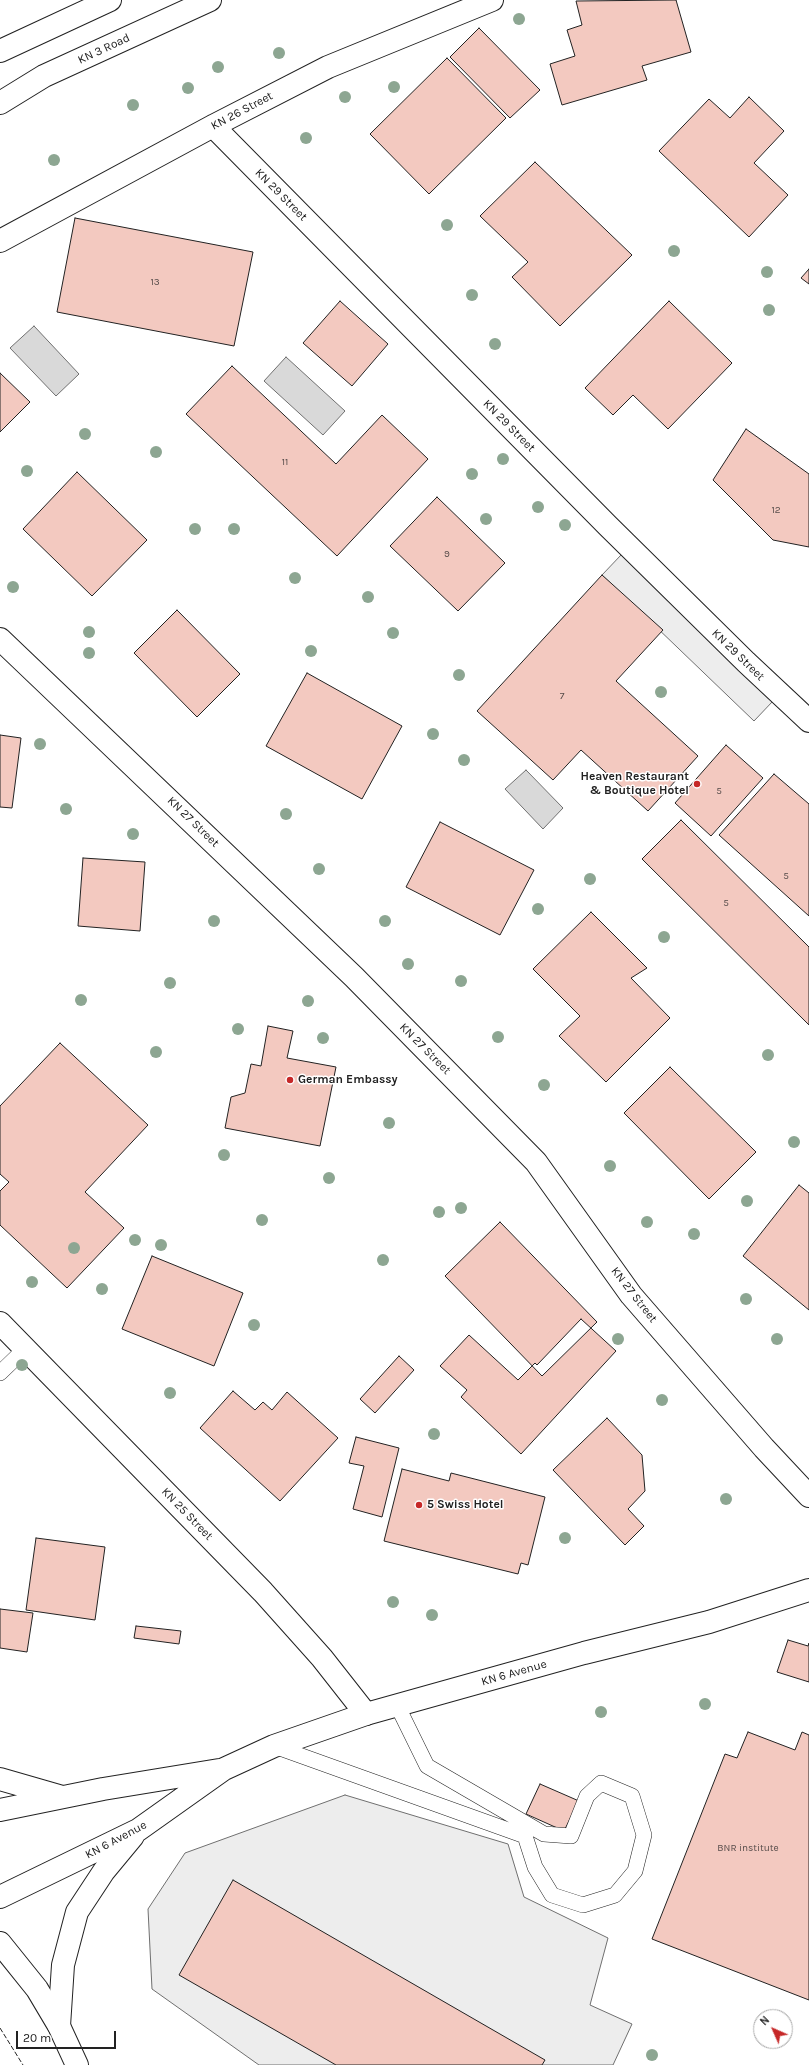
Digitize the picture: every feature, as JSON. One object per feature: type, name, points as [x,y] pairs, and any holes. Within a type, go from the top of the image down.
[{"type":"main road","points":[[0,51],[110,0]]},
{"type":"main road","name":"KN 3 Road","points":[[0,103],[44,76],[210,0]]},
{"type":"main road","name":"KN 26 Street","points":[[0,241],[213,126],[328,67],[492,0]]},
{"type":"main road","name":"KN 29 Street","points":[[213,126],[608,526],[746,662],[809,721]]},
{"type":"main road","name":"KN 27 Street","points":[[0,639],[354,977],[536,1162],[631,1294],[764,1448],[809,1496]]},
{"type":"main road","name":"KN 25 Street","points":[[0,1323],[263,1592],[322,1658],[366,1714]]},
{"type":"main road","name":"KN 6 Avenue","points":[[0,1897],[138,1830],[224,1769],[274,1746],[366,1714],[584,1653],[709,1622],[809,1590]]},
{"type":"main road","name":"KN 6 Avenue","points":[[0,1810],[62,1797],[224,1769]]},
{"type":"main road","points":[[0,1779],[62,1797]]},
{"type":"main road","points":[[59,2026],[63,1965],[77,1912],[104,1871],[138,1830]]},
{"type":"main road","points":[[0,1943],[37,1989],[59,2026],[78,2065]]},
{"type":"lane","points":[[0,1373],[26,1348]]},
{"type":"lane","points":[[274,1746],[525,1836],[535,1867],[552,1895],[583,1905],[615,1895],[635,1871],[644,1835],[632,1796],[601,1784],[587,1796],[571,1836],[544,1834],[427,1766],[398,1705]]},
{"type":"shaded area","points":[[34,326],[79,374],[56,396],[10,348]]},
{"type":"shaded area","points":[[286,357],[345,411],[323,435],[264,381]]},
{"type":"shaded area","points":[[622,554],[773,701],[754,721],[602,575]]},
{"type":"shaded area","points":[[526,770],[563,808],[543,829],[505,789]]},
{"type":"shaded area","points":[[345,1795],[508,1844],[524,1897],[608,1938],[590,2005],[632,2024],[613,2065],[259,2065],[152,1989],[148,1909],[185,1853]]},
{"type":"building","points":[[676,0],[691,52],[642,66],[647,80],[562,105],[550,64],[575,56],[567,30],[582,25],[576,1]]},
{"type":"building","points":[[479,28],[540,90],[510,118],[450,57]]},
{"type":"building","points":[[447,58],[506,118],[429,194],[370,134]]},
{"type":"building","points":[[749,97],[784,131],[754,163],[788,195],[749,237],[659,151],[709,99],[730,118]]},
{"type":"building","points":[[535,162],[632,255],[560,326],[512,277],[528,262],[480,216]]},
{"type":"building","points":[[75,218],[253,252],[234,346],[57,312]]},
{"type":"building","points":[[809,269],[809,284],[801,278]]},
{"type":"building","points":[[340,301],[388,344],[352,386],[303,343]]},
{"type":"building","points":[[669,301],[732,363],[668,429],[633,395],[613,415],[585,388]]},
{"type":"building","points":[[232,366],[336,464],[382,415],[428,459],[337,556],[186,414]]},
{"type":"building","points":[[0,373],[30,402],[0,432]]},
{"type":"building","points":[[746,429],[809,474],[809,547],[773,540],[713,480]]},
{"type":"building","points":[[77,472],[147,540],[92,596],[23,529]]},
{"type":"building","points":[[437,497],[505,563],[458,611],[390,546]]},
{"type":"building","points":[[602,575],[663,630],[616,681],[698,756],[648,811],[581,750],[553,780],[477,711]]},
{"type":"building","points":[[177,610],[240,674],[197,717],[134,653]]},
{"type":"building","points":[[307,673],[402,726],[362,799],[266,746]]},
{"type":"building","points":[[0,735],[21,738],[12,808],[0,807]]},
{"type":"building","points":[[726,745],[763,778],[711,836],[675,803]]},
{"type":"building","points":[[774,774],[809,804],[809,916],[719,835]]},
{"type":"building","points":[[681,820],[809,947],[809,1025],[642,859]]},
{"type":"building","points":[[440,822],[534,870],[500,935],[406,887]]},
{"type":"building","points":[[83,858],[145,862],[140,931],[78,926]]},
{"type":"building","points":[[591,912],[647,968],[631,978],[670,1018],[606,1082],[559,1036],[580,1016],[533,969]]},
{"type":"building","name":"German Embassy","points":[[268,1026],[293,1031],[287,1058],[336,1067],[320,1146],[225,1128],[231,1097],[245,1093],[251,1064],[261,1066]]},
{"type":"building","points":[[60,1043],[148,1125],[85,1192],[124,1228],[67,1288],[0,1225],[0,1191],[9,1182],[0,1174],[0,1106]]},
{"type":"building","points":[[670,1067],[756,1152],[709,1199],[624,1113]]},
{"type":"building","points":[[799,1185],[809,1193],[809,1310],[743,1256]]},
{"type":"building","points":[[500,1222],[597,1322],[542,1376],[445,1276]]},
{"type":"building","points":[[152,1256],[243,1293],[214,1366],[122,1329]]},
{"type":"building","points":[[581,1319],[616,1351],[521,1454],[461,1397],[467,1390],[440,1366],[469,1335],[518,1380],[535,1363],[537,1365]]},
{"type":"building","points":[[399,1356],[414,1370],[375,1413],[360,1399]]},
{"type":"building","points":[[233,1391],[255,1410],[263,1402],[272,1410],[287,1392],[338,1438],[280,1501],[200,1428]]},
{"type":"building","points":[[607,1418],[642,1455],[645,1491],[628,1509],[644,1526],[625,1545],[553,1470]]},
{"type":"building","points":[[356,1437],[399,1448],[382,1517],[353,1509],[364,1466],[349,1463]]},
{"type":"building","name":"5 Swiss Hotel","points":[[402,1469],[449,1481],[451,1473],[545,1497],[528,1565],[521,1563],[518,1574],[384,1541]]},
{"type":"building","points":[[36,1538],[105,1547],[95,1620],[26,1610]]},
{"type":"building","points":[[0,1609],[33,1613],[27,1652],[0,1648]]},
{"type":"building","points":[[136,1626],[181,1631],[179,1644],[134,1638]]},
{"type":"building","points":[[788,1640],[808,1646],[809,1643],[809,1682],[777,1672]]},
{"type":"building","points":[[748,1732],[795,1750],[802,1732],[809,1735],[809,2000],[652,1939],[725,1754],[737,1758]]},
{"type":"building","points":[[540,1784],[579,1801],[564,1831],[526,1814]]},
{"type":"building","points":[[233,1880],[545,2060],[542,2065],[336,2065],[179,1975]]},
{"type":"fence","points":[[0,2028],[23,2065]]},
{"type":"place","name":"Heaven Restaurant & Boutique Hotel","points":[[697,784]]},
{"type":"place","name":"German Embassy","points":[[290,1080]]},
{"type":"place","name":"5 Swiss Hotel","points":[[419,1505]]}]
